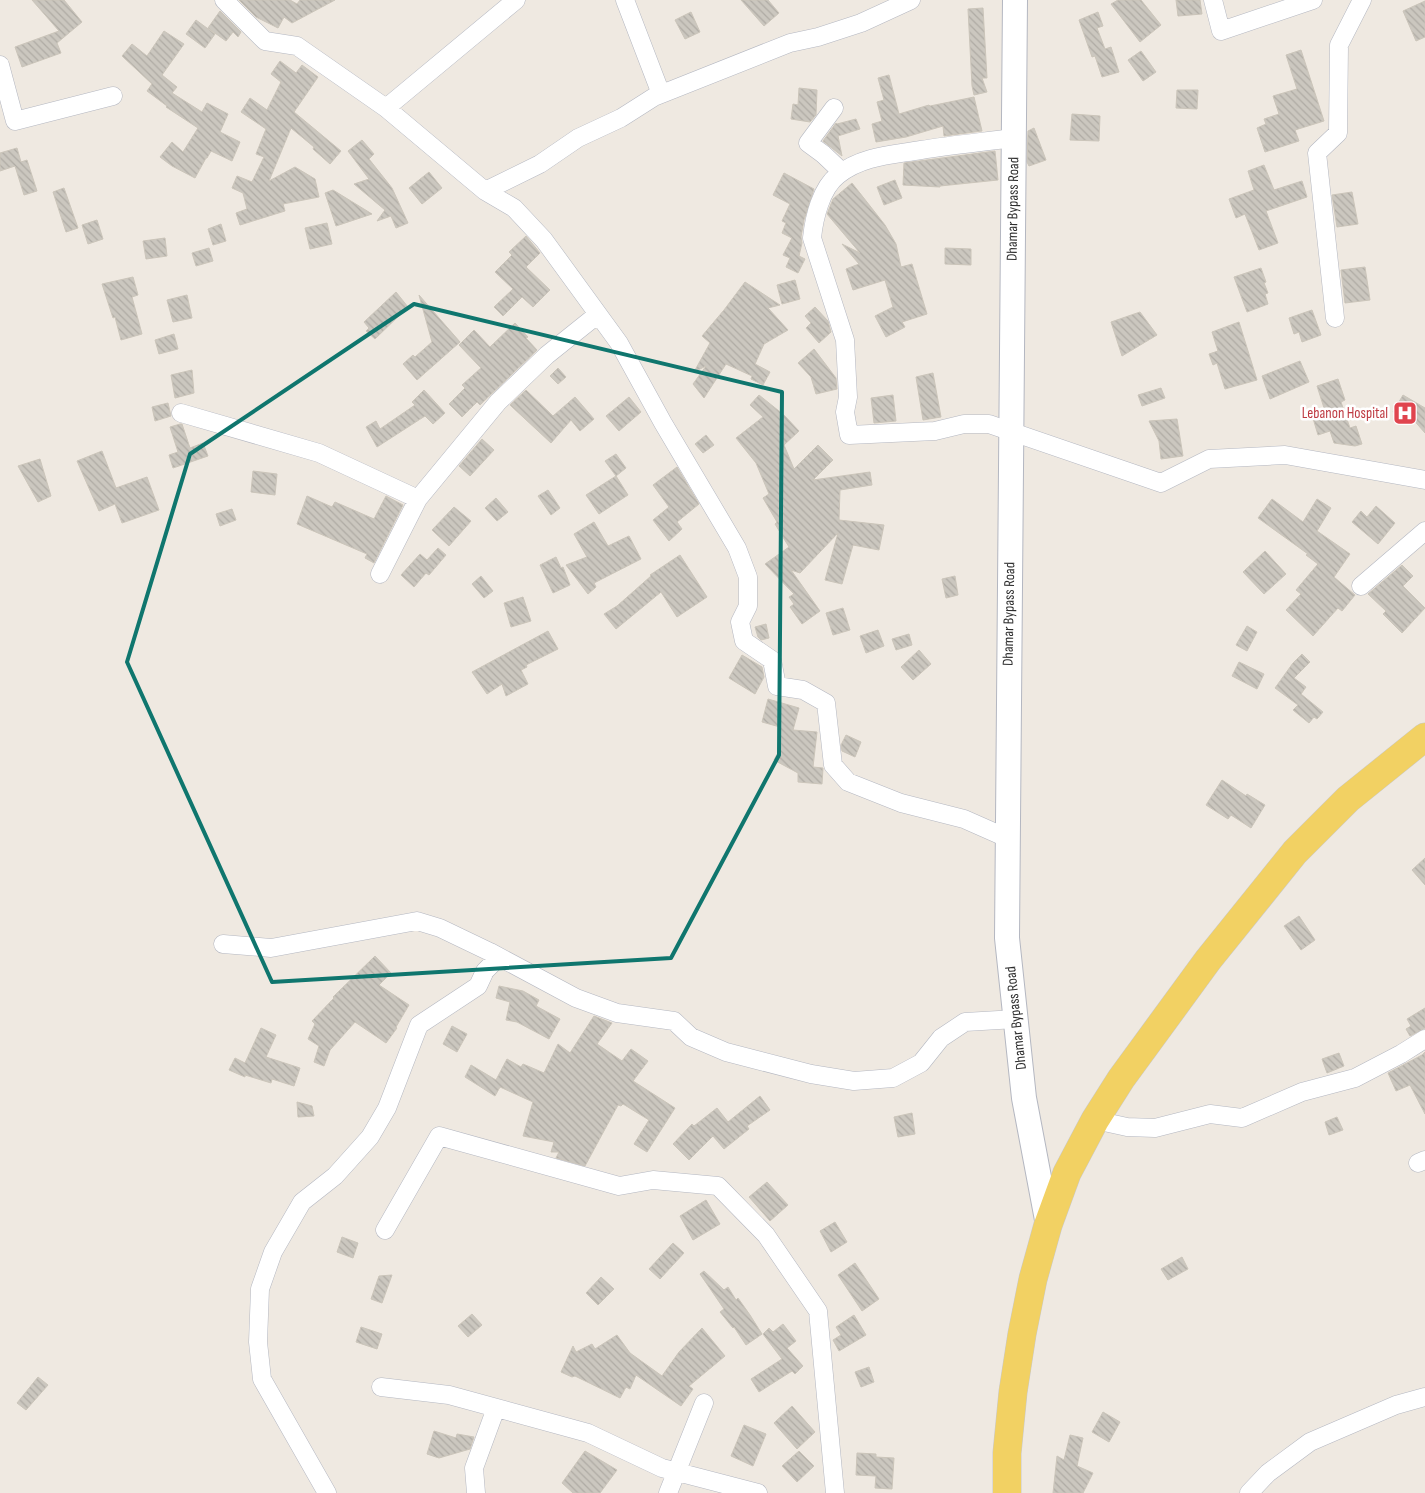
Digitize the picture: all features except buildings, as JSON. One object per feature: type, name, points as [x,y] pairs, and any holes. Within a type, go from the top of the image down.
[{"type":"main road","name":"Dhamar Bypass Road","points":[[1015,0],[1007,938],[1024,1098],[1048,1225]]},
{"type":"main road","points":[[1007,1493],[1007,1453],[1022,1334],[1033,1279],[1048,1225],[1067,1173],[1095,1120],[1208,960],[1295,852],[1348,799],[1420,749]]},
{"type":"street","points":[[224,0],[265,41],[297,46],[386,108],[486,191],[514,208],[544,240],[619,343],[663,423],[737,548],[748,577],[748,606],[740,622],[744,641],[772,660],[777,686],[803,690],[826,703],[834,765],[848,782],[902,803],[964,819],[1007,838]]},
{"type":"street","points":[[386,108],[516,0]]},
{"type":"street","points":[[625,0],[661,94]]},
{"type":"street","points":[[1213,0],[1221,32],[1313,0]]},
{"type":"street","points":[[1335,318],[1316,153],[1338,133],[1339,45],[1362,0]]},
{"type":"street","points":[[486,191],[540,164],[578,138],[621,118],[661,94],[790,43],[818,37],[861,23],[907,1]]},
{"type":"street","points":[[0,65],[15,122],[113,96]]},
{"type":"street","points":[[834,108],[808,143],[842,172]]},
{"type":"street","points":[[1013,138],[886,154],[856,164],[842,172],[836,176],[822,196],[814,220],[812,238],[845,340],[848,396],[845,412],[849,435],[935,431],[964,424],[988,424],[1161,483],[1209,459],[1285,455],[1423,477]]},
{"type":"street","points":[[380,574],[418,499],[498,402],[546,355],[597,314]]},
{"type":"street","points":[[181,413],[319,452],[418,499]]},
{"type":"street","points":[[1361,586],[1425,531]]},
{"type":"street","points":[[223,944],[271,948],[417,920],[440,928],[576,998],[617,1012],[674,1021],[691,1036],[726,1052],[810,1074],[854,1081],[893,1078],[921,1063],[941,1038],[965,1022],[1016,1019]]},
{"type":"street","points":[[327,1493],[262,1379],[258,1342],[260,1290],[273,1252],[302,1202],[335,1176],[370,1137],[387,1108],[418,1026],[478,986],[485,971],[499,957]]},
{"type":"street","points":[[1095,1120],[1127,1127],[1155,1128],[1210,1114],[1242,1118],[1302,1092],[1355,1078],[1425,1039]]},
{"type":"street","points":[[385,1230],[439,1136],[619,1186],[653,1180],[718,1186],[766,1235],[818,1312],[835,1493]]},
{"type":"street","points":[[381,1387],[449,1395],[588,1433],[662,1468],[758,1493]]},
{"type":"street","points":[[1249,1493],[1268,1473],[1310,1442],[1396,1405],[1425,1397]]},
{"type":"street","points":[[668,1493],[704,1403]]},
{"type":"street","points":[[476,1493],[474,1468],[496,1408]]},
{"type":"highlighted area","points":[[414,304],[782,392],[779,755],[671,958],[272,982],[127,662],[190,454]]},
{"type":"place","name":"Lebanon Hospital","points":[[1405,413]]}]
